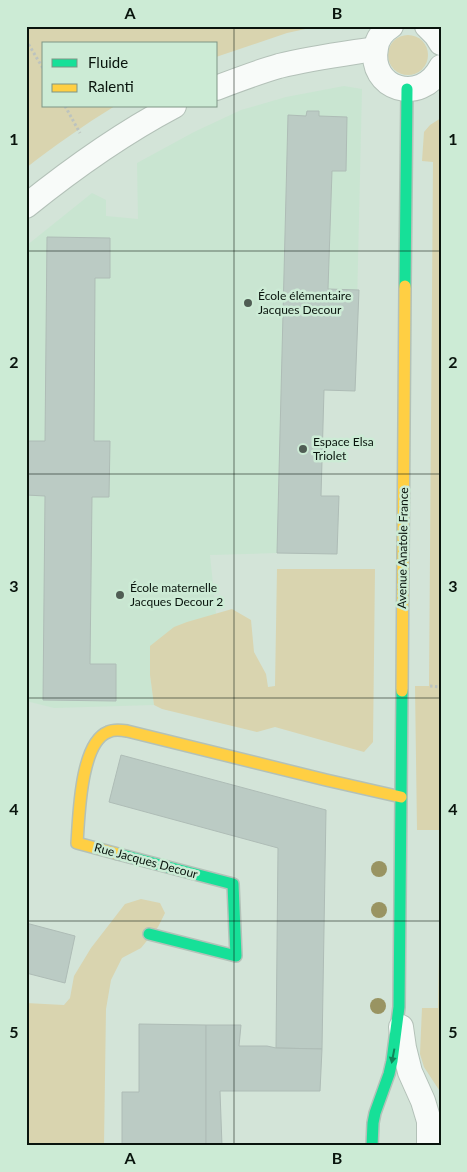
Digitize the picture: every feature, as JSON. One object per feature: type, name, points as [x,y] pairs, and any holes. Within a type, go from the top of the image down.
[{"type":"street","points":[[391,26],[381,35],[375,49],[376,65],[380,74],[392,85],[407,89],[418,88],[428,84],[441,67]]},
{"type":"street","points":[[427,26],[441,43]]},
{"type":"street","points":[[218,87],[279,66],[375,49]]},
{"type":"street","name":"Avenue Anatole France","points":[[372,1146],[373,1123],[392,1061],[399,1007],[407,89]]},
{"type":"street","points":[[26,206],[95,154],[170,108]]},
{"type":"street","name":"Rue Jacques Decour","points":[[149,934],[236,956],[232,884],[77,843],[80,793],[83,777],[92,748],[97,740],[110,730],[127,731],[401,797]]},
{"type":"street","name":"Avenue Anatole France","points":[[399,1007],[407,1061],[429,1121],[428,1146]]},
{"type":"street","points":[[378,1104],[386,1096],[399,1091],[423,1101]]},
{"type":"path","points":[[26,40],[42,67]]},
{"type":"shaded area","points":[[26,26],[319,26],[287,33],[218,56],[218,42],[42,42],[42,108],[112,108],[69,136],[26,168]]},
{"type":"shaded area","points":[[408,35],[422,41],[428,55],[422,69],[408,75],[394,69],[388,55],[394,41]]},
{"type":"shaded area","points":[[344,86],[362,89],[355,391],[281,387],[277,553],[210,555],[218,634],[150,675],[154,705],[54,708],[26,701],[26,246],[92,193],[106,200],[106,216],[138,219],[137,163],[194,132],[241,110],[286,97]]},
{"type":"shaded area","points":[[441,118],[441,830],[417,830],[415,686],[429,686],[433,162],[422,161],[424,132],[430,125]]},
{"type":"shaded area","points":[[277,569],[375,569],[373,742],[364,752],[275,727],[257,732],[162,709],[154,705],[150,675],[150,646],[174,627],[232,609],[251,620],[254,652],[266,674],[268,687],[275,686]]},
{"type":"shaded area","points":[[441,847],[441,1093],[424,1067],[420,1054],[422,1008],[438,1008]]},
{"type":"shaded area","points":[[141,899],[160,903],[165,913],[158,927],[141,948],[122,958],[111,980],[106,1009],[104,1146],[26,1146],[26,1003],[64,1005],[70,998],[74,976],[91,948],[125,904]]},
{"type":"building","points":[[307,111],[319,111],[319,116],[347,117],[346,171],[332,171],[328,289],[359,290],[355,391],[324,390],[321,496],[339,496],[337,554],[277,553],[288,115],[306,116]]},
{"type":"building","points":[[47,237],[110,238],[110,278],[95,278],[94,441],[110,441],[109,497],[92,497],[90,664],[116,664],[116,701],[43,700],[45,496],[26,495],[26,441],[45,441]]},
{"type":"building","points":[[121,755],[326,810],[322,1049],[276,1048],[278,848],[109,802]]},
{"type":"building","points":[[26,923],[75,936],[65,983],[26,973]]},
{"type":"building","points":[[139,1024],[206,1025],[206,1146],[122,1146],[122,1092],[139,1092]]},
{"type":"building","points":[[206,1025],[241,1025],[239,1046],[322,1049],[320,1091],[220,1091],[222,1146],[206,1146]]},
{"type":"traffic: fast","points":[[405,286],[407,89]]},
{"type":"traffic: fast","points":[[372,1146],[375,1113],[392,1061],[399,1007],[402,691]]},
{"type":"traffic: fast","points":[[118,854],[233,884],[236,956],[149,934]]},
{"type":"traffic: slow","points":[[402,691],[405,286]]},
{"type":"traffic: slow","points":[[118,854],[77,843],[80,799],[86,765],[99,739],[113,730],[127,731],[401,797]]},
{"type":"place","name":"École élémentaire Jacques Decour","points":[[248,303]]},
{"type":"place","name":"Espace Elsa Triolet","points":[[303,449]]},
{"type":"place","name":"École maternelle Jacques Decour 2","points":[[120,595]]}]
